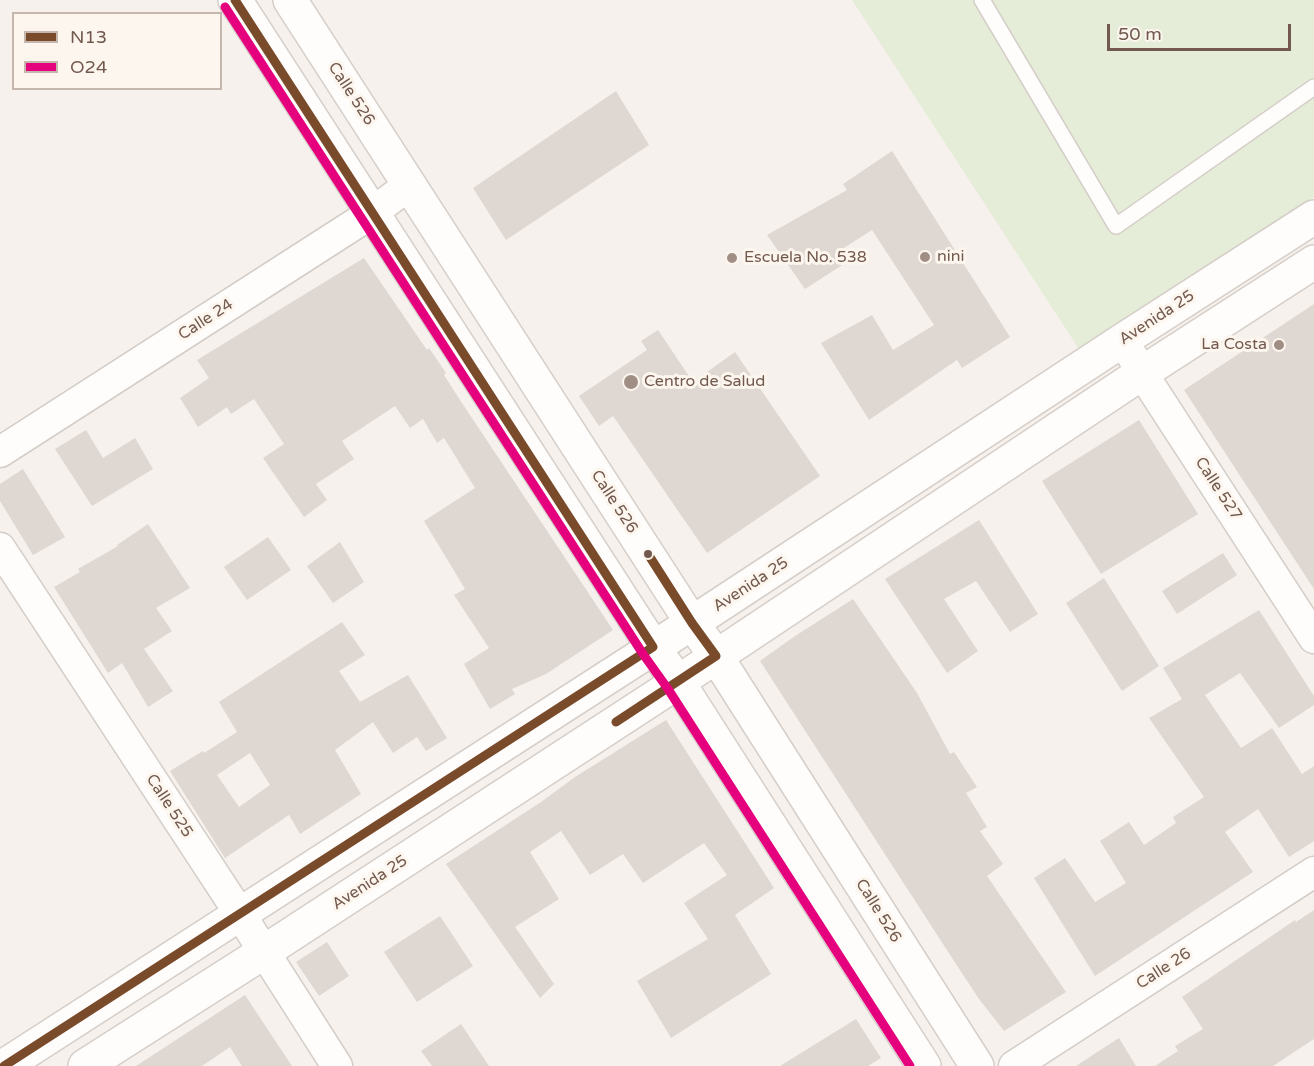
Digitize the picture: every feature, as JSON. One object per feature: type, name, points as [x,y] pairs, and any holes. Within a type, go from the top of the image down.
[{"type":"main road","points":[[235,0],[653,647],[678,682],[924,1066]]},
{"type":"main road","name":"Calle 526","points":[[290,0],[692,623],[716,656],[976,1066]]},
{"type":"main road","name":"Avenida 25","points":[[4,1066],[692,623],[1314,217]]},
{"type":"main road","name":"Avenida 25","points":[[85,1066],[678,682],[1142,373],[1314,262]]},
{"type":"street","name":"Calle 24","points":[[0,452],[372,213],[410,185]]},
{"type":"street","name":"Calle 527","points":[[1123,340],[1142,373],[1314,638]]},
{"type":"street","name":"Calle 525","points":[[0,548],[337,1066]]},
{"type":"street","name":"Calle 26","points":[[1014,1066],[1314,872]]},
{"type":"lane","points":[[982,0],[1116,226],[1314,87]]},
{"type":"green space","points":[[852,0],[1314,0],[1314,197],[1079,349]]},
{"type":"building","points":[[616,91],[649,145],[506,240],[473,188]]},
{"type":"building","name":"nini","points":[[892,151],[1010,337],[962,368],[957,360],[869,420],[821,343],[872,315],[893,350],[934,325],[872,230],[839,251],[847,262],[805,289],[767,235],[847,190],[843,184]]},
{"type":"building","points":[[364,258],[427,350],[429,348],[446,373],[444,375],[458,397],[613,630],[546,674],[512,689],[515,694],[490,709],[464,664],[489,648],[454,595],[465,589],[424,521],[475,488],[444,438],[437,443],[423,419],[410,428],[395,406],[342,441],[354,459],[316,484],[327,500],[304,517],[263,458],[284,444],[254,399],[231,414],[227,407],[198,427],[180,398],[209,378],[197,360]]},
{"type":"building","points":[[1314,304],[1314,589],[1184,390]]},
{"type":"building","points":[[658,330],[693,382],[735,352],[820,476],[707,553],[613,416],[599,426],[579,396],[647,350],[641,341]]},
{"type":"building","points":[[1139,420],[1198,514],[1101,574],[1042,481]]},
{"type":"building","points":[[86,430],[103,458],[135,438],[153,469],[92,506],[55,449]]},
{"type":"building","points":[[23,469],[65,537],[33,555],[0,501],[0,484]]},
{"type":"building","points":[[979,520],[1038,614],[1010,632],[976,581],[944,599],[978,651],[947,673],[885,579]]},
{"type":"building","points":[[148,524],[190,588],[156,608],[172,631],[144,649],[173,691],[148,707],[122,663],[108,673],[54,587],[80,572],[78,569],[118,546]]},
{"type":"building","points":[[268,537],[291,570],[247,600],[224,567]]},
{"type":"building","points":[[340,542],[364,582],[333,603],[307,566]]},
{"type":"building","points":[[1223,553],[1237,575],[1177,614],[1162,591]]},
{"type":"building","points":[[1104,578],[1159,666],[1122,691],[1066,603]]},
{"type":"building","points":[[853,599],[917,693],[950,754],[954,752],[977,787],[966,793],[987,827],[980,831],[1003,864],[987,876],[1066,992],[1004,1031],[979,999],[760,661]]},
{"type":"building","points":[[1259,610],[1314,696],[1314,705],[1279,728],[1240,673],[1205,695],[1241,748],[1272,728],[1302,774],[1314,766],[1314,841],[1289,857],[1258,809],[1225,832],[1253,872],[1095,976],[1034,878],[1065,858],[1095,902],[1126,883],[1100,841],[1129,822],[1144,845],[1176,823],[1173,817],[1204,797],[1149,718],[1182,699],[1163,668]]},
{"type":"building","points":[[342,622],[365,655],[339,671],[360,702],[408,675],[447,738],[426,751],[417,737],[393,753],[373,722],[335,750],[361,794],[300,834],[289,815],[225,858],[170,771],[237,732],[219,702]],"holes":[[[250,753],[270,785],[239,807],[217,775]]]},
{"type":"building","points":[[666,720],[774,888],[735,915],[771,974],[671,1038],[637,981],[708,939],[684,903],[727,875],[704,843],[643,883],[623,854],[590,875],[561,831],[530,852],[559,899],[515,927],[554,984],[540,998],[446,864],[575,777]]},
{"type":"building","points":[[1314,910],[1314,1039],[1273,1066],[1155,1066],[1178,1051],[1175,1046],[1203,1029],[1182,997],[1295,920],[1296,922]]},
{"type":"building","points":[[440,916],[473,966],[417,1002],[384,952]]},
{"type":"building","points":[[327,942],[349,976],[319,996],[296,962]]},
{"type":"building","points":[[245,995],[292,1066],[242,1066],[230,1047],[202,1066],[136,1066]]},
{"type":"building","points":[[856,1019],[881,1058],[868,1066],[780,1066]]},
{"type":"building","points":[[461,1024],[489,1066],[432,1066],[421,1051]]},
{"type":"building","points":[[1119,1038],[1136,1066],[1076,1066],[1102,1049]]},
{"type":"transit line","name":"N13","points":[[4,1066],[653,647],[235,0]]},
{"type":"transit line","name":"O24","points":[[225,7],[910,1066]]},
{"type":"transit line","name":"N13","points":[[616,722],[716,656],[648,554]]},
{"type":"place","name":"nini","points":[[925,257]]},
{"type":"place","name":"Escuela No. 538","points":[[732,258]]},
{"type":"place","name":"La Costa","points":[[1279,345]]},
{"type":"place","name":"Centro de Salud","points":[[631,382]]}]
